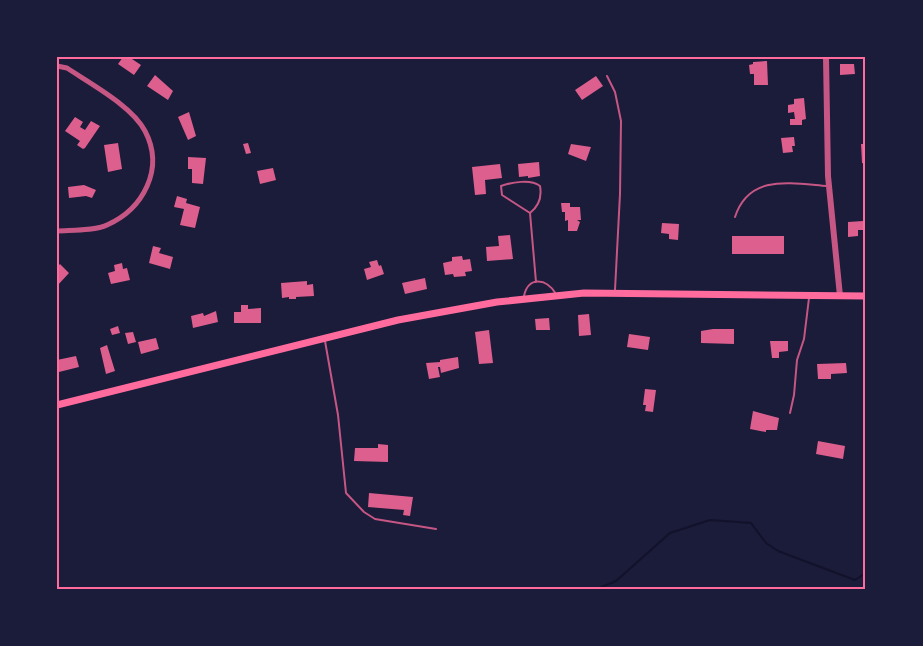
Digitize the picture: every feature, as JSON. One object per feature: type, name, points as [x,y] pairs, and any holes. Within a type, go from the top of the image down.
[{"type":"main road","points":[[57,405],[398,320],[523,299],[615,293],[866,296]]},
{"type":"street","points":[[826,57],[829,186],[840,296]]},
{"type":"street","points":[[57,66],[67,68],[126,109],[145,130],[153,156],[150,181],[134,209],[105,226],[57,231]]},
{"type":"lane","points":[[607,76],[615,92],[621,121],[615,293]]},
{"type":"lane","points":[[530,182],[538,184],[541,190],[540,200],[530,213],[502,195],[501,186],[530,182]]},
{"type":"lane","points":[[735,217],[743,199],[750,192],[763,186],[787,183],[829,186]]},
{"type":"lane","points":[[530,213],[536,282]]},
{"type":"lane","points":[[523,299],[526,287],[536,282],[549,285],[557,296]]},
{"type":"lane","points":[[790,413],[797,360],[804,339],[810,295]]},
{"type":"lane","points":[[324,338],[338,415],[346,493],[364,512],[375,519],[436,529]]},
{"type":"building","points":[[123,57],[129,57],[141,65],[134,75],[118,64]]},
{"type":"building","points":[[767,61],[768,85],[754,85],[754,74],[750,74],[749,65],[753,62]]},
{"type":"building","points":[[840,64],[854,64],[855,74],[840,75]]},
{"type":"building","points":[[155,75],[173,91],[168,100],[147,86]]},
{"type":"building","points":[[596,76],[603,86],[582,100],[575,90]]},
{"type":"building","points":[[804,98],[806,119],[802,120],[802,125],[790,125],[790,119],[795,119],[794,112],[788,113],[788,105],[794,104],[794,99]]},
{"type":"building","points":[[189,112],[196,136],[188,140],[178,117]]},
{"type":"building","points":[[75,117],[83,122],[80,127],[85,130],[91,121],[100,126],[83,149],[77,145],[80,141],[65,131]]},
{"type":"building","points":[[794,137],[793,152],[783,153],[781,138]]},
{"type":"building","points":[[118,143],[122,169],[108,172],[104,145]]},
{"type":"building","points":[[248,143],[251,153],[246,154],[243,144]]},
{"type":"building","points":[[571,144],[591,147],[586,161],[568,154]]},
{"type":"building","points":[[861,144],[866,144],[866,164],[862,163]]},
{"type":"building","points":[[188,157],[206,158],[203,184],[192,183],[192,169],[188,169]]},
{"type":"building","points":[[539,162],[540,176],[519,177],[518,164]]},
{"type":"building","points":[[500,164],[502,178],[485,180],[486,194],[475,195],[472,167]]},
{"type":"building","points":[[273,168],[276,180],[260,184],[257,171]]},
{"type":"building","points":[[84,185],[96,190],[92,198],[86,196],[69,198],[68,187]]},
{"type":"building","points":[[177,196],[187,199],[186,203],[200,207],[195,228],[180,225],[184,209],[174,207]]},
{"type":"building","points":[[561,203],[570,203],[570,207],[580,207],[581,220],[577,220],[580,222],[577,231],[568,231],[568,220],[565,221],[565,212],[562,212]]},
{"type":"building","points":[[863,221],[864,230],[858,230],[858,236],[848,237],[848,222]]},
{"type":"building","points":[[662,223],[679,224],[678,240],[669,239],[669,234],[661,233]]},
{"type":"building","points":[[510,235],[513,259],[487,261],[486,247],[499,246],[498,236]]},
{"type":"building","points":[[732,236],[784,236],[784,254],[732,254]]},
{"type":"building","points":[[153,246],[161,248],[159,253],[173,257],[170,269],[149,263]]},
{"type":"building","points":[[462,256],[463,260],[470,259],[472,271],[465,272],[466,276],[445,275],[443,263],[452,261],[452,257]]},
{"type":"building","points":[[377,260],[384,274],[367,280],[364,269],[371,267],[369,262]]},
{"type":"building","points":[[122,263],[123,269],[127,268],[130,280],[111,284],[108,273],[115,271],[114,265]]},
{"type":"building","points":[[60,264],[69,273],[57,286],[57,267]]},
{"type":"building","points":[[425,278],[427,289],[405,294],[402,283]]},
{"type":"building","points":[[307,281],[307,285],[313,284],[314,296],[296,297],[296,299],[282,298],[281,283]]},
{"type":"building","points":[[241,305],[248,305],[248,309],[261,308],[261,323],[234,323],[234,312],[241,312]]},
{"type":"building","points":[[216,311],[218,322],[193,328],[191,316],[203,313],[204,316]]},
{"type":"building","points":[[589,314],[591,335],[579,336],[578,315]]},
{"type":"building","points":[[549,318],[550,330],[536,330],[535,319]]},
{"type":"building","points":[[118,326],[120,333],[112,335],[110,329]]},
{"type":"building","points":[[734,329],[734,344],[701,343],[701,331]]},
{"type":"building","points":[[489,330],[493,363],[479,364],[475,332]]},
{"type":"building","points":[[133,332],[136,342],[128,344],[125,333]]},
{"type":"building","points":[[629,334],[650,337],[648,350],[627,347]]},
{"type":"building","points":[[156,338],[159,349],[141,354],[138,342]]},
{"type":"building","points":[[770,341],[788,341],[788,351],[779,352],[779,358],[772,358]]},
{"type":"building","points":[[107,345],[115,371],[106,374],[100,348]]},
{"type":"building","points":[[76,356],[79,367],[59,372],[57,360]]},
{"type":"building","points":[[458,357],[459,368],[441,373],[438,367],[440,377],[429,379],[426,363]]},
{"type":"building","points":[[846,363],[847,373],[831,374],[831,379],[818,379],[817,364]]},
{"type":"building","points":[[645,389],[656,390],[653,412],[645,411],[646,405],[643,405]]},
{"type":"building","points":[[753,411],[779,418],[777,430],[766,430],[766,432],[750,429]]},
{"type":"building","points":[[818,441],[845,446],[843,459],[816,454]]},
{"type":"building","points":[[378,444],[388,445],[388,462],[354,461],[355,448],[378,448]]},
{"type":"building","points":[[369,493],[413,497],[410,516],[403,515],[404,510],[368,507]]},
{"type":"waterway","points":[[597,589],[616,581],[670,533],[710,520],[751,523],[766,543],[778,551],[855,580],[866,573]]}]
